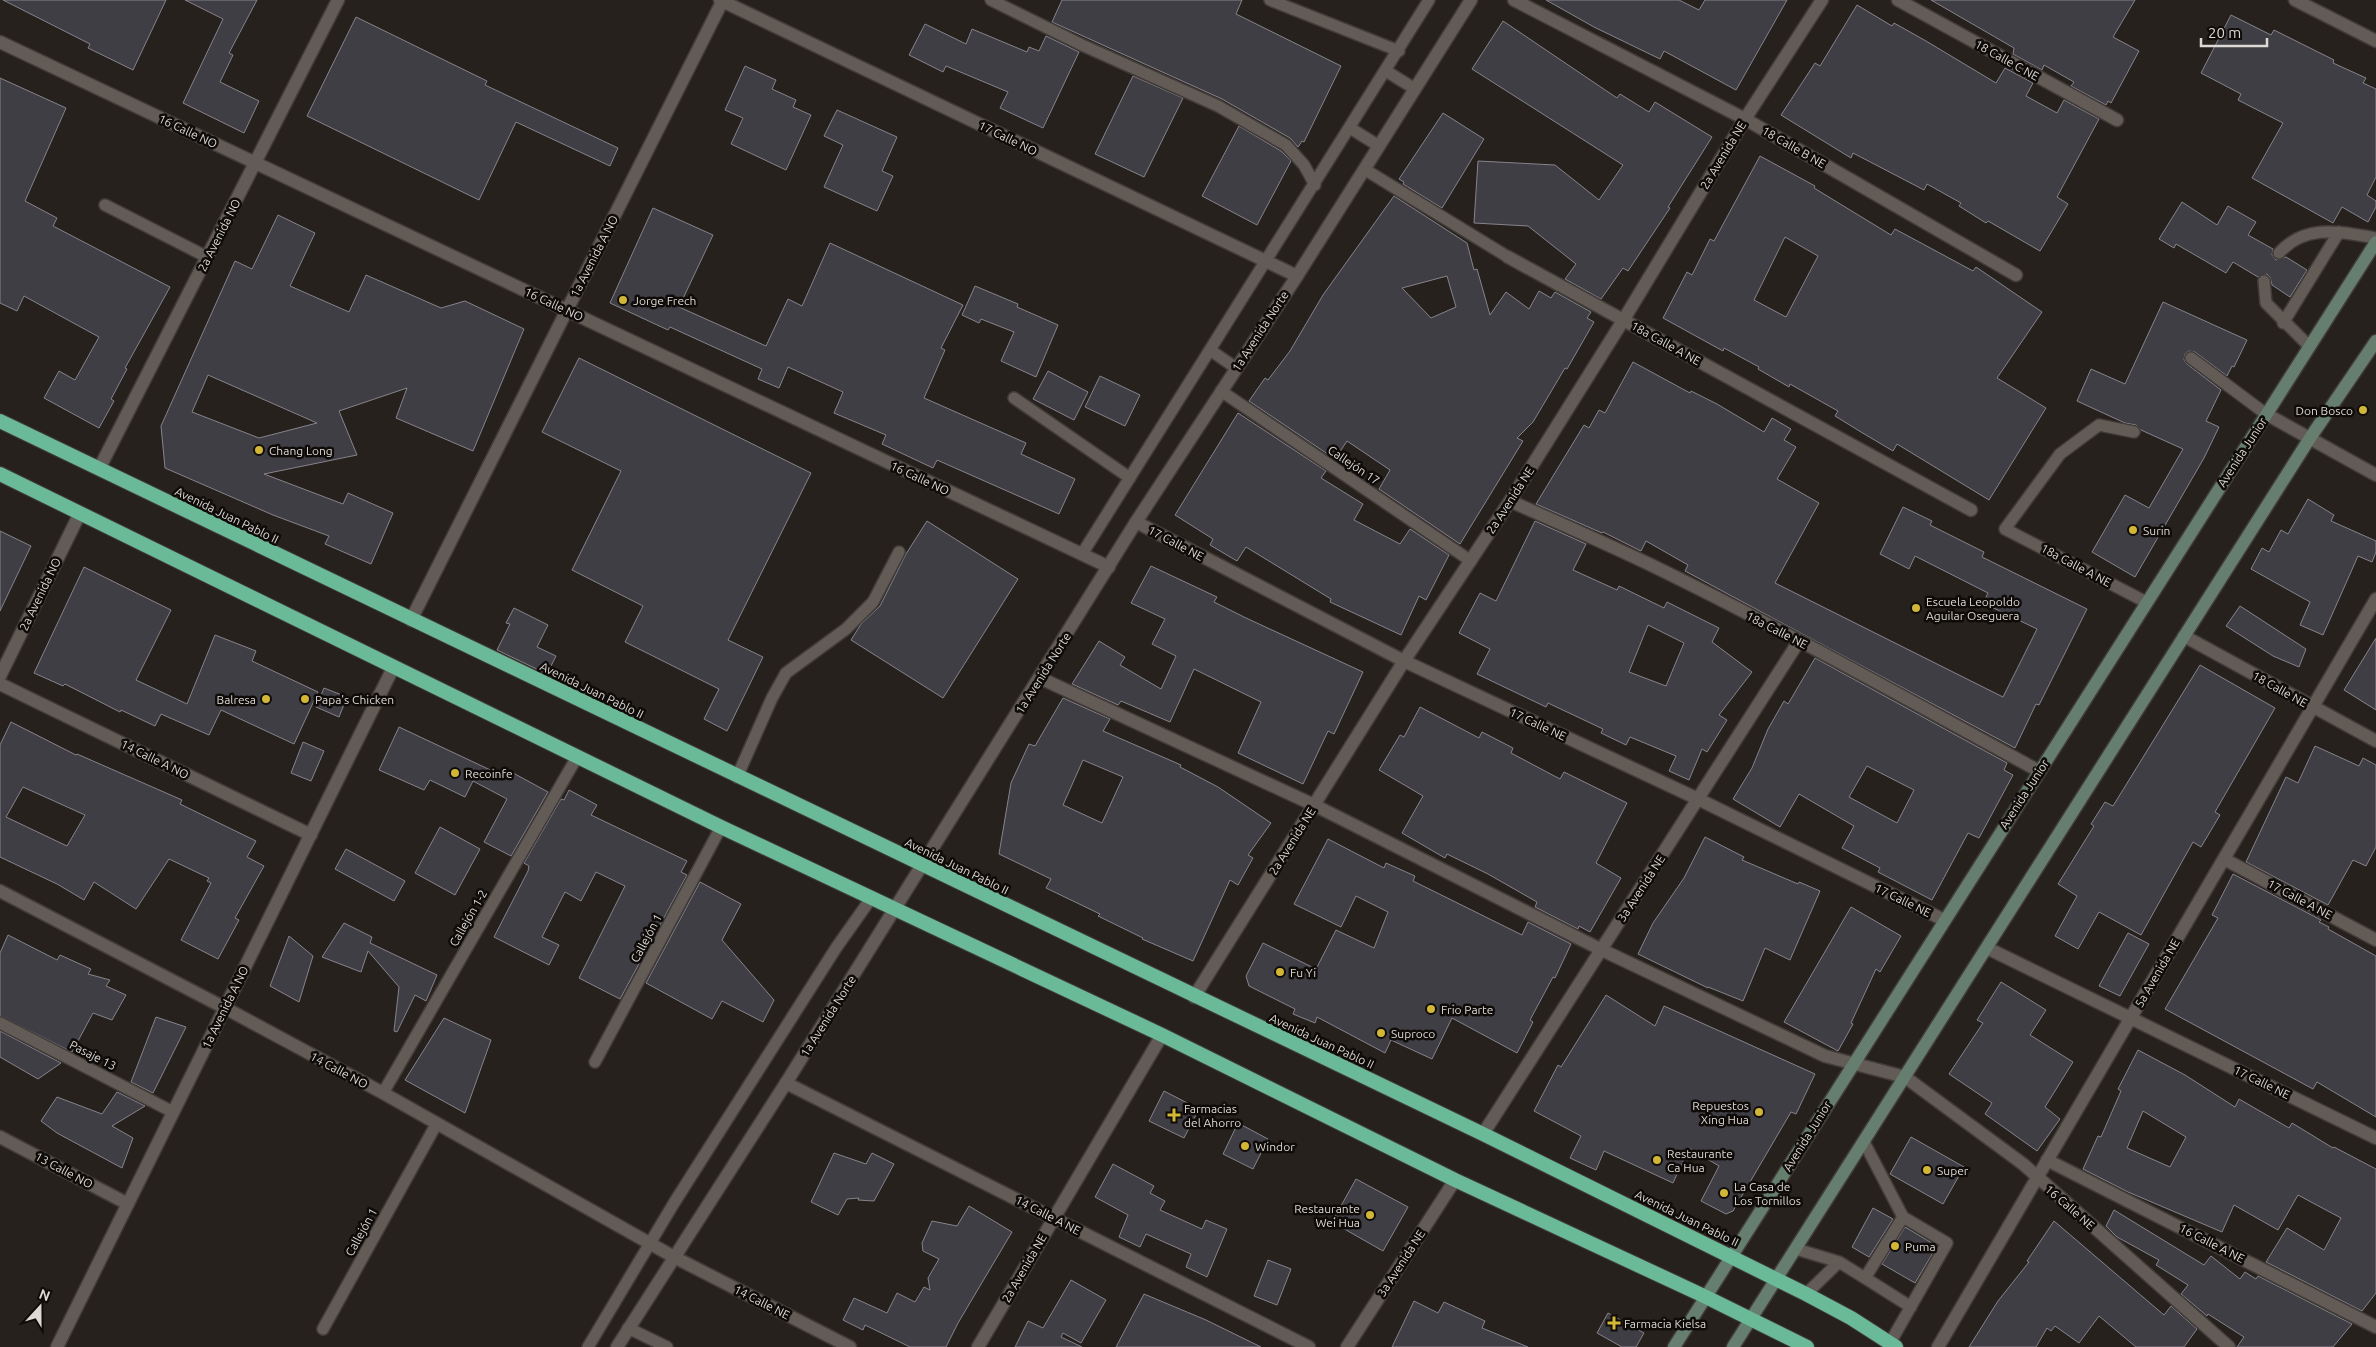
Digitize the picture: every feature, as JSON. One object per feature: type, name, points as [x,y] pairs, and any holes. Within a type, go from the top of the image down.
[{"type":"highway","name":"Avenida Juan Pablo II","points":[[0,421],[1194,997],[1483,1134],[1806,1294],[1851,1318],[1893,1345]]},
{"type":"highway","points":[[0,474],[721,827],[1162,1035],[1454,1180],[1704,1296],[1808,1347]]},
{"type":"main road","name":"Avenida Junior","points":[[1674,1347],[1704,1296],[2376,242]]},
{"type":"main road","points":[[1733,1347],[2310,438],[2376,340]]},
{"type":"street","name":"2a Avenida NO","points":[[99,470],[338,0]]},
{"type":"street","name":"17 Calle NO","points":[[722,0],[1296,276]]},
{"type":"street","name":"1a Avenida A NO","points":[[411,620],[722,0]]},
{"type":"street","name":"1a Avenida Norte","points":[[617,1347],[922,866],[1136,522],[1296,276],[1471,0]]},
{"type":"street","name":"18 Calle B NE","points":[[1514,0],[1745,119],[2016,275]]},
{"type":"street","name":"2a Avenida NE","points":[[1194,997],[1404,662],[1471,561],[1624,320],[1745,119],[1822,0]]},
{"type":"street","name":"18 Calle C NE","points":[[1898,0],[2116,120]]},
{"type":"street","points":[[2294,0],[2376,40]]},
{"type":"street","name":"16 Calle NO","points":[[0,42],[1108,567]]},
{"type":"street","name":"18a Calle A NE","points":[[1508,257],[1971,510]]},
{"type":"street","points":[[2266,414],[2376,475]]},
{"type":"street","name":"18a Calle NE","points":[[1510,500],[1651,565],[1799,641],[2039,771]]},
{"type":"street","name":"2a Avenida NO","points":[[0,676],[80,513]]},
{"type":"street","name":"17 Calle NE","points":[[1136,522],[1404,662],[1698,799],[1944,920]]},
{"type":"street","name":"5a Avenida NE","points":[[1938,1347],[2376,599]]},
{"type":"street","name":"18 Calle NE","points":[[2184,636],[2376,741]]},
{"type":"street","name":"3a Avenida NE","points":[[1483,1134],[1799,641]]},
{"type":"street","name":"1a Avenida A NO","points":[[57,1347],[393,668]]},
{"type":"street","points":[[1040,678],[1314,805],[1602,950],[1825,1056],[1905,1077]]},
{"type":"street","name":"14 Calle A NO","points":[[0,684],[311,835]]},
{"type":"street","name":"17 Calle A NE","points":[[2224,859],[2376,940]]},
{"type":"street","name":"14 Calle NO","points":[[0,891],[383,1093],[674,1257]]},
{"type":"street","name":"17 Calle NE","points":[[1987,948],[2376,1138]]},
{"type":"street","name":"2a Avenida NE","points":[[978,1347],[1162,1035]]},
{"type":"street","name":"16 Calle NE","points":[[1905,1077],[2023,1164],[2229,1347]]},
{"type":"street","name":"14 Calle A NE","points":[[786,1082],[1309,1347]]},
{"type":"street","name":"13 Calle NO","points":[[0,1137],[128,1204]]},
{"type":"street","name":"16 Calle A NE","points":[[2047,1160],[2376,1327]]},
{"type":"street","name":"3a Avenida NE","points":[[1347,1347],[1454,1180]]},
{"type":"street","name":"14 Calle NE","points":[[674,1257],[850,1347]]},
{"type":"lane","points":[[991,0],[1082,45],[1218,106],[1286,145],[1304,165],[1315,185]]},
{"type":"lane","points":[[1270,0],[1399,51]]},
{"type":"lane","points":[[1082,554],[1399,51],[1429,0]]},
{"type":"lane","points":[[1386,71],[1415,90]]},
{"type":"lane","points":[[1350,128],[1378,146]]},
{"type":"lane","name":"18a Calle A NE","points":[[1364,169],[1508,257]]},
{"type":"lane","points":[[105,205],[207,257]]},
{"type":"lane","points":[[2283,323],[2339,232]]},
{"type":"lane","points":[[2279,253],[2289,242],[2307,234],[2339,232],[2376,238]]},
{"type":"lane","points":[[2264,281],[2266,303],[2283,323],[2309,346]]},
{"type":"lane","points":[[1210,350],[1236,368]]},
{"type":"lane","points":[[2190,358],[2266,414]]},
{"type":"lane","name":"Callejón 17","points":[[1221,391],[1471,561]]},
{"type":"lane","points":[[1014,398],[1130,478]]},
{"type":"lane","name":"18a Calle A NE","points":[[2134,432],[2099,425],[2060,454],[2006,528],[2146,602]]},
{"type":"lane","points":[[737,777],[772,698],[786,673],[846,629],[873,602],[900,552]]},
{"type":"lane","name":"Callejón 1-2","points":[[383,1093],[577,757]]},
{"type":"lane","name":"Callejón 1","points":[[595,1062],[721,827]]},
{"type":"lane","points":[[588,1347],[650,1243],[805,996],[872,897]]},
{"type":"lane","name":"Pasaje 13","points":[[0,1023],[173,1112]]},
{"type":"lane","name":"Callejón 1","points":[[323,1329],[437,1123]]},
{"type":"lane","points":[[1864,1142],[1903,1217],[1947,1243],[1911,1307],[1893,1345]]},
{"type":"lane","points":[[1865,1278],[1903,1217]]},
{"type":"lane","points":[[1796,1249],[1839,1262],[1911,1307]]},
{"type":"lane","points":[[1806,1294],[1839,1262]]},
{"type":"lane","points":[[628,1328],[667,1347]]},
{"type":"building","points":[[3,0],[166,0],[133,70],[88,48],[90,44]]},
{"type":"building","points":[[185,0],[257,0],[229,53],[233,55],[220,82],[259,101],[244,133],[183,103],[223,19]]},
{"type":"building","points":[[1062,0],[1242,0],[1236,14],[1341,66],[1304,142],[1302,141],[1298,147],[1290,138],[1222,99],[1052,22]]},
{"type":"building","points":[[1546,0],[1679,0],[1699,10],[1705,0],[1787,0],[1736,90],[1664,51],[1660,59],[1594,27]]},
{"type":"building","points":[[1931,0],[2135,0],[2113,37],[2139,51],[2111,103],[2108,101],[2106,105],[2071,86],[2074,82],[2044,65],[2042,70],[2013,54],[2014,48]]},
{"type":"building","points":[[1857,5],[1892,26],[1894,23],[1996,83],[2005,68],[2033,83],[2026,96],[2057,113],[2064,100],[2099,119],[2057,197],[2068,204],[2040,251],[1988,221],[1986,223],[1959,206],[1961,203],[1927,184],[1924,190],[1853,153],[1851,158],[1781,115],[1815,63],[1820,66]]},
{"type":"building","points":[[2231,15],[2271,35],[2274,30],[2334,60],[2333,63],[2366,78],[2363,83],[2376,89],[2376,177],[2367,195],[2376,201],[2376,207],[2368,222],[2342,207],[2333,223],[2252,178],[2283,123],[2238,100],[2241,94],[2201,73]]},
{"type":"building","points":[[356,17],[487,81],[485,85],[618,148],[610,166],[516,122],[479,200],[307,116]]},
{"type":"building","points":[[1503,21],[1617,98],[1620,94],[1649,112],[1655,102],[1712,137],[1668,207],[1670,208],[1628,271],[1623,268],[1601,299],[1565,279],[1576,264],[1528,226],[1474,223],[1478,161],[1555,165],[1599,200],[1623,165],[1472,69]]},
{"type":"building","points":[[925,24],[966,44],[972,29],[1027,52],[1029,47],[1039,51],[1046,36],[1079,52],[1043,128],[1000,108],[1008,92],[946,66],[943,72],[909,55]]},
{"type":"building","points":[[745,66],[776,80],[772,89],[796,100],[793,107],[811,115],[786,170],[731,144],[743,118],[725,110]]},
{"type":"building","points":[[1133,76],[1183,98],[1144,177],[1095,154]]},
{"type":"building","points":[[0,78],[66,108],[25,201],[57,218],[53,226],[170,287],[125,368],[127,369],[111,399],[114,401],[99,428],[44,398],[59,371],[75,380],[99,337],[24,296],[17,311],[0,303]]},
{"type":"building","points":[[837,110],[897,137],[882,171],[893,176],[877,211],[824,187],[843,145],[824,136]]},
{"type":"building","points":[[1443,113],[1484,139],[1442,208],[1403,184],[1404,182],[1399,179]]},
{"type":"building","points":[[1239,126],[1281,151],[1291,161],[1257,225],[1202,196]]},
{"type":"building","points":[[1760,156],[1815,186],[1814,188],[1891,235],[1895,229],[1973,271],[1976,267],[2042,312],[1997,378],[2046,408],[1989,500],[1897,444],[1893,451],[1835,416],[1838,411],[1790,384],[1789,387],[1758,369],[1759,367],[1724,348],[1723,351],[1663,318],[1687,272],[1692,275],[1710,239],[1714,241]],"holes":[[[1785,237],[1818,256],[1786,317],[1754,300]]]},
{"type":"building","points":[[1394,196],[1467,243],[1474,270],[1477,269],[1490,315],[1506,292],[1529,309],[1539,291],[1551,298],[1555,292],[1591,312],[1587,318],[1594,322],[1533,422],[1517,438],[1523,441],[1460,544],[1379,489],[1390,470],[1347,441],[1335,459],[1249,401],[1265,378],[1268,380],[1290,351],[1323,295]],"holes":[[[1447,276],[1456,307],[1431,318],[1402,288]]]},
{"type":"building","points":[[2182,202],[2217,225],[2228,206],[2256,222],[2248,235],[2273,249],[2272,255],[2276,260],[2286,257],[2307,270],[2290,297],[2272,285],[2267,274],[2258,277],[2233,262],[2226,273],[2176,244],[2174,248],[2159,239]]},
{"type":"building","points":[[653,208],[713,235],[679,307],[766,346],[788,299],[802,306],[830,243],[963,305],[941,348],[945,350],[924,398],[1026,443],[1021,454],[1075,479],[1059,514],[937,460],[933,468],[882,444],[886,435],[834,413],[843,392],[788,367],[779,388],[758,379],[762,369],[670,327],[668,330],[610,303]]},
{"type":"building","points":[[278,215],[315,233],[290,286],[349,312],[366,275],[441,308],[465,301],[524,329],[473,451],[396,418],[407,388],[339,411],[357,455],[264,474],[343,504],[348,493],[393,513],[371,564],[325,544],[329,536],[273,515],[165,468],[161,426],[235,261],[252,269]],"holes":[[[208,375],[317,423],[259,438],[192,412]]]},
{"type":"building","points":[[975,286],[1018,304],[1017,307],[1058,325],[1036,377],[1001,361],[1014,332],[981,319],[979,323],[962,315]]},
{"type":"building","points":[[2163,302],[2247,340],[2234,367],[2232,366],[2227,376],[2195,352],[2189,351],[2185,354],[2184,360],[2187,364],[2221,390],[2206,421],[2219,427],[2204,458],[2135,577],[2092,552],[2125,495],[2149,508],[2183,449],[2141,430],[2136,425],[2125,423],[2077,401],[2091,369],[2125,384]]},
{"type":"building","points":[[579,358],[811,473],[728,640],[763,657],[727,731],[704,719],[719,689],[625,642],[643,606],[572,570],[621,471],[542,432]]},
{"type":"building","points":[[1633,362],[1690,393],[1691,391],[1717,404],[1764,432],[1772,418],[1791,429],[1784,440],[1796,447],[1777,479],[1819,503],[1775,583],[2003,697],[2037,629],[1983,603],[1988,593],[1915,556],[1909,569],[1880,554],[1903,507],[1932,521],[1930,525],[1984,552],[1982,557],[2087,609],[2039,705],[2036,704],[2015,748],[1685,571],[1688,565],[1646,541],[1641,551],[1603,532],[1536,504],[1584,425],[1589,428],[1599,410],[1605,413]]},
{"type":"building","points":[[1048,371],[1088,392],[1074,420],[1033,399]]},
{"type":"building","points":[[1100,376],[1140,395],[1125,426],[1085,407]]},
{"type":"building","points":[[1238,413],[1326,471],[1321,478],[1363,504],[1354,520],[1400,544],[1410,529],[1449,555],[1426,600],[1419,596],[1401,635],[1330,602],[1331,599],[1246,547],[1237,561],[1210,545],[1213,539],[1175,515]]},
{"type":"building","points":[[2308,499],[2334,515],[2331,521],[2376,541],[2376,552],[2372,562],[2358,556],[2323,635],[2300,625],[2310,602],[2251,569],[2262,548],[2269,552],[2281,530],[2288,534]]},
{"type":"building","points":[[927,521],[1018,579],[943,698],[851,640],[861,624],[880,606],[906,554]]},
{"type":"building","points":[[1535,521],[1586,544],[1573,570],[1617,590],[1619,586],[1664,608],[1667,602],[1719,628],[1712,642],[1752,672],[1719,715],[1727,720],[1707,752],[1702,749],[1689,780],[1669,771],[1676,756],[1630,737],[1626,745],[1601,733],[1603,729],[1548,703],[1546,707],[1477,674],[1490,649],[1459,633],[1480,593],[1496,601]],"holes":[[[1648,625],[1684,643],[1666,686],[1629,672]]]},
{"type":"building","points":[[0,531],[31,546],[0,611]]},
{"type":"building","points":[[1151,566],[1217,597],[1214,602],[1246,618],[1363,672],[1334,734],[1328,731],[1303,784],[1238,753],[1261,702],[1194,669],[1170,722],[1121,701],[1118,705],[1072,684],[1099,641],[1125,657],[1120,665],[1161,689],[1176,656],[1152,644],[1165,619],[1131,603]]},
{"type":"building","points":[[84,567],[171,610],[136,680],[187,704],[215,635],[256,651],[252,661],[318,692],[294,744],[221,710],[209,735],[161,714],[155,726],[121,710],[120,712],[65,684],[63,686],[34,673]]},
{"type":"building","points":[[2240,606],[2306,649],[2299,667],[2273,656],[2226,626]]},
{"type":"building","points":[[514,608],[548,625],[537,647],[556,656],[547,674],[497,650],[510,624],[506,623]]},
{"type":"building","points":[[2376,638],[2376,710],[2344,690]]},
{"type":"building","points":[[1815,658],[2007,763],[2004,770],[2013,775],[1979,838],[1968,833],[1932,900],[1878,872],[1880,868],[1842,848],[1854,826],[1799,794],[1780,827],[1733,799],[1752,768],[1768,729],[1784,701],[1788,704]],"holes":[[[1867,766],[1914,790],[1897,823],[1849,797]]]},
{"type":"building","points":[[2200,665],[2275,708],[2215,812],[2220,815],[2201,847],[2193,842],[2141,935],[2099,912],[2078,949],[2055,936],[2077,896],[2058,884],[2094,826],[2091,824],[2105,802],[2113,806]]},
{"type":"building","points":[[324,688],[347,697],[339,717],[316,707]]},
{"type":"building","points":[[1063,698],[1110,719],[1103,731],[1181,765],[1180,767],[1218,787],[1271,823],[1248,855],[1253,858],[1238,885],[1230,880],[1193,961],[1142,939],[1098,916],[1100,914],[1046,888],[1051,879],[999,854],[1011,783],[1029,744],[1035,746]],"holes":[[[1083,760],[1123,777],[1102,823],[1063,805]]]},
{"type":"building","points":[[1420,707],[1479,738],[1482,732],[1513,748],[1511,753],[1560,779],[1564,772],[1627,803],[1596,863],[1621,878],[1590,932],[1579,926],[1578,929],[1535,907],[1537,902],[1488,874],[1447,854],[1445,858],[1402,833],[1423,796],[1379,770],[1400,735],[1404,737]]},
{"type":"building","points":[[11,722],[76,755],[182,800],[180,804],[256,841],[247,857],[264,866],[235,918],[239,920],[218,959],[181,940],[211,883],[207,881],[209,878],[169,859],[136,909],[94,882],[84,900],[57,884],[0,857],[0,745]],"holes":[[[23,787],[85,815],[67,846],[6,817]]]},
{"type":"building","points":[[399,727],[501,775],[504,768],[548,792],[511,856],[484,842],[507,799],[473,781],[465,797],[430,780],[424,790],[379,770]]},
{"type":"building","points":[[303,742],[324,751],[311,781],[291,773]]},
{"type":"building","points":[[2315,746],[2359,766],[2363,758],[2376,765],[2376,847],[2366,866],[2353,860],[2328,905],[2246,862],[2286,777],[2298,783]]},
{"type":"building","points":[[569,790],[597,805],[591,815],[687,861],[681,872],[687,875],[620,999],[579,978],[625,886],[596,872],[581,901],[565,892],[542,937],[559,945],[549,965],[494,937],[528,871],[529,866],[524,863],[561,799],[564,800]]},
{"type":"building","points":[[440,827],[480,849],[455,895],[415,873]]},
{"type":"building","points":[[1705,837],[1744,857],[1742,860],[1798,884],[1799,882],[1820,891],[1790,960],[1765,948],[1743,1001],[1708,988],[1638,954],[1653,923],[1684,878]]},
{"type":"building","points":[[1328,839],[1384,868],[1386,863],[1415,876],[1413,881],[1522,935],[1528,922],[1571,944],[1555,978],[1553,977],[1530,1020],[1533,1022],[1517,1053],[1452,1018],[1432,1059],[1391,1040],[1385,1053],[1317,1017],[1315,1023],[1293,1014],[1295,1009],[1249,986],[1246,976],[1263,943],[1316,969],[1336,930],[1374,948],[1388,912],[1356,896],[1341,927],[1294,904]]},
{"type":"building","points":[[346,849],[405,881],[394,901],[335,869]]},
{"type":"building","points":[[2233,874],[2321,920],[2319,922],[2329,927],[2328,929],[2376,956],[2376,1117],[2317,1082],[2313,1089],[2165,1009],[2218,918],[2212,915]]},
{"type":"building","points":[[700,882],[741,904],[722,940],[774,1000],[763,1022],[722,1001],[712,1019],[646,983]]},
{"type":"building","points":[[1851,907],[1901,936],[1880,972],[1876,969],[1851,1023],[1853,1024],[1838,1051],[1784,1022]]},
{"type":"building","points":[[344,923],[372,937],[370,943],[437,975],[426,1001],[415,995],[397,1032],[394,1031],[399,987],[368,951],[361,972],[322,957]]},
{"type":"building","points":[[2128,933],[2149,944],[2120,996],[2099,986]]},
{"type":"building","points":[[8,935],[57,960],[60,955],[91,969],[88,974],[110,980],[106,986],[126,995],[112,1020],[93,1013],[72,1052],[0,1016],[0,953]]},
{"type":"building","points":[[289,936],[313,956],[299,1002],[270,986]]},
{"type":"building","points":[[2001,982],[2046,1010],[2030,1035],[2073,1062],[2045,1107],[2060,1119],[2037,1151],[1985,1114],[1992,1103],[1949,1074],[1983,1023],[1977,1020]]},
{"type":"building","points":[[1606,995],[1655,1026],[1664,1006],[1815,1074],[1796,1114],[1791,1112],[1733,1211],[1726,1214],[1701,1201],[1719,1166],[1689,1148],[1673,1183],[1604,1151],[1596,1170],[1570,1158],[1581,1136],[1534,1111],[1558,1065],[1561,1067]]},
{"type":"building","points":[[156,1017],[186,1027],[153,1093],[131,1082]]},
{"type":"building","points":[[444,1018],[491,1040],[465,1113],[405,1080]]},
{"type":"building","points":[[0,1031],[61,1063],[38,1079],[0,1057]]},
{"type":"building","points":[[2138,1050],[2185,1075],[2235,1107],[2239,1099],[2289,1128],[2292,1123],[2333,1148],[2376,1169],[2376,1293],[2362,1311],[2266,1262],[2287,1228],[2324,1250],[2341,1218],[2298,1195],[2278,1230],[2234,1205],[2222,1232],[2128,1192],[2083,1169],[2098,1136],[2101,1137],[2121,1091],[2118,1089]],"holes":[[[2143,1111],[2186,1137],[2170,1167],[2127,1148]]]},
{"type":"building","name":"Farmacias del Ahorro","points":[[1164,1091],[1199,1109],[1184,1138],[1149,1121]]},
{"type":"building","points":[[117,1092],[145,1106],[112,1126],[133,1138],[122,1168],[57,1133],[41,1121],[57,1097],[102,1114]]},
{"type":"building","name":"Windor","points":[[1238,1123],[1268,1139],[1253,1169],[1223,1154]]},
{"type":"building","name":"Super","points":[[1911,1137],[1964,1167],[1943,1204],[1890,1174]]},
{"type":"building","points":[[834,1153],[866,1164],[872,1153],[894,1164],[874,1201],[858,1200],[859,1198],[847,1199],[838,1215],[811,1202]]},
{"type":"building","points":[[1113,1164],[1154,1186],[1150,1193],[1165,1201],[1160,1210],[1202,1229],[1206,1220],[1227,1229],[1207,1277],[1186,1267],[1191,1254],[1146,1234],[1140,1247],[1119,1237],[1128,1215],[1095,1197]]},
{"type":"building","name":"Restaurante Wei Hua","points":[[1356,1179],[1408,1207],[1383,1251],[1332,1222]]},
{"type":"building","points":[[969,1206],[1012,1232],[958,1323],[946,1347],[910,1347],[865,1325],[863,1330],[843,1320],[854,1298],[887,1313],[897,1293],[915,1302],[924,1287],[930,1290],[928,1278],[939,1259],[923,1251],[922,1243],[932,1221],[957,1226]]},
{"type":"building","points":[[1873,1208],[1893,1219],[1869,1257],[1852,1247]]},
{"type":"building","points":[[2114,1210],[2204,1265],[2211,1256],[2240,1279],[2245,1272],[2256,1279],[2258,1276],[2352,1324],[2333,1347],[2237,1347],[2244,1337],[2208,1314],[2207,1316],[2181,1294],[2188,1285],[2156,1265],[2159,1260],[2117,1237],[2106,1226]]},
{"type":"building","points":[[2054,1221],[2164,1315],[2171,1306],[2197,1329],[2184,1347],[2136,1347],[2099,1316],[2079,1343],[2055,1326],[2051,1331],[2047,1328],[2036,1347],[1969,1347],[1998,1301],[2029,1262],[2027,1261]]},
{"type":"building","points":[[1905,1227],[1937,1246],[1915,1283],[1882,1264]]},
{"type":"building","points":[[1268,1260],[1291,1269],[1277,1305],[1254,1296]]},
{"type":"building","points":[[1071,1280],[1106,1300],[1081,1343],[1063,1333],[1061,1337],[1082,1347],[1015,1347],[1028,1321],[1043,1328]]},
{"type":"building","points":[[1144,1294],[1206,1320],[1261,1347],[1116,1347]]},
{"type":"building","points":[[1414,1301],[1438,1313],[1444,1302],[1485,1321],[1482,1328],[1528,1347],[1392,1347]]},
{"type":"building","name":"Farmacia Kielsa","points":[[1608,1313],[1644,1333],[1636,1347],[1622,1347],[1597,1333]]},
{"type":"place","name":"Jorge Frech","points":[[623,300]]},
{"type":"place","name":"Don Bosco","points":[[2363,410]]},
{"type":"place","name":"Chang Long","points":[[259,450]]},
{"type":"place","name":"Surin","points":[[2133,530]]},
{"type":"place","name":"Escuela Leopoldo Aguilar Oseguera","points":[[1916,608]]},
{"type":"place","name":"Balresa","points":[[266,699]]},
{"type":"place","name":"Papa's Chicken","points":[[305,699]]},
{"type":"place","name":"Recoinfe","points":[[455,773]]},
{"type":"place","name":"Fu Yi","points":[[1280,972]]},
{"type":"place","name":"Frio Parte","points":[[1431,1009]]},
{"type":"place","name":"Suproco","points":[[1381,1033]]},
{"type":"place","name":"Repuestos Xing Hua","points":[[1759,1112]]},
{"type":"place","name":"Farmacias del Ahorro","points":[[1174,1115]]},
{"type":"place","name":"Windor","points":[[1245,1146]]},
{"type":"place","name":"Restaurante Ca Hua","points":[[1657,1160]]},
{"type":"place","name":"Super","points":[[1927,1170]]},
{"type":"place","name":"La Casa de Los Tornillos","points":[[1724,1193]]},
{"type":"place","name":"Restaurante Wei Hua","points":[[1370,1215]]},
{"type":"place","name":"Puma","points":[[1895,1246]]},
{"type":"place","name":"Farmacia Kielsa","points":[[1614,1323]]}]
